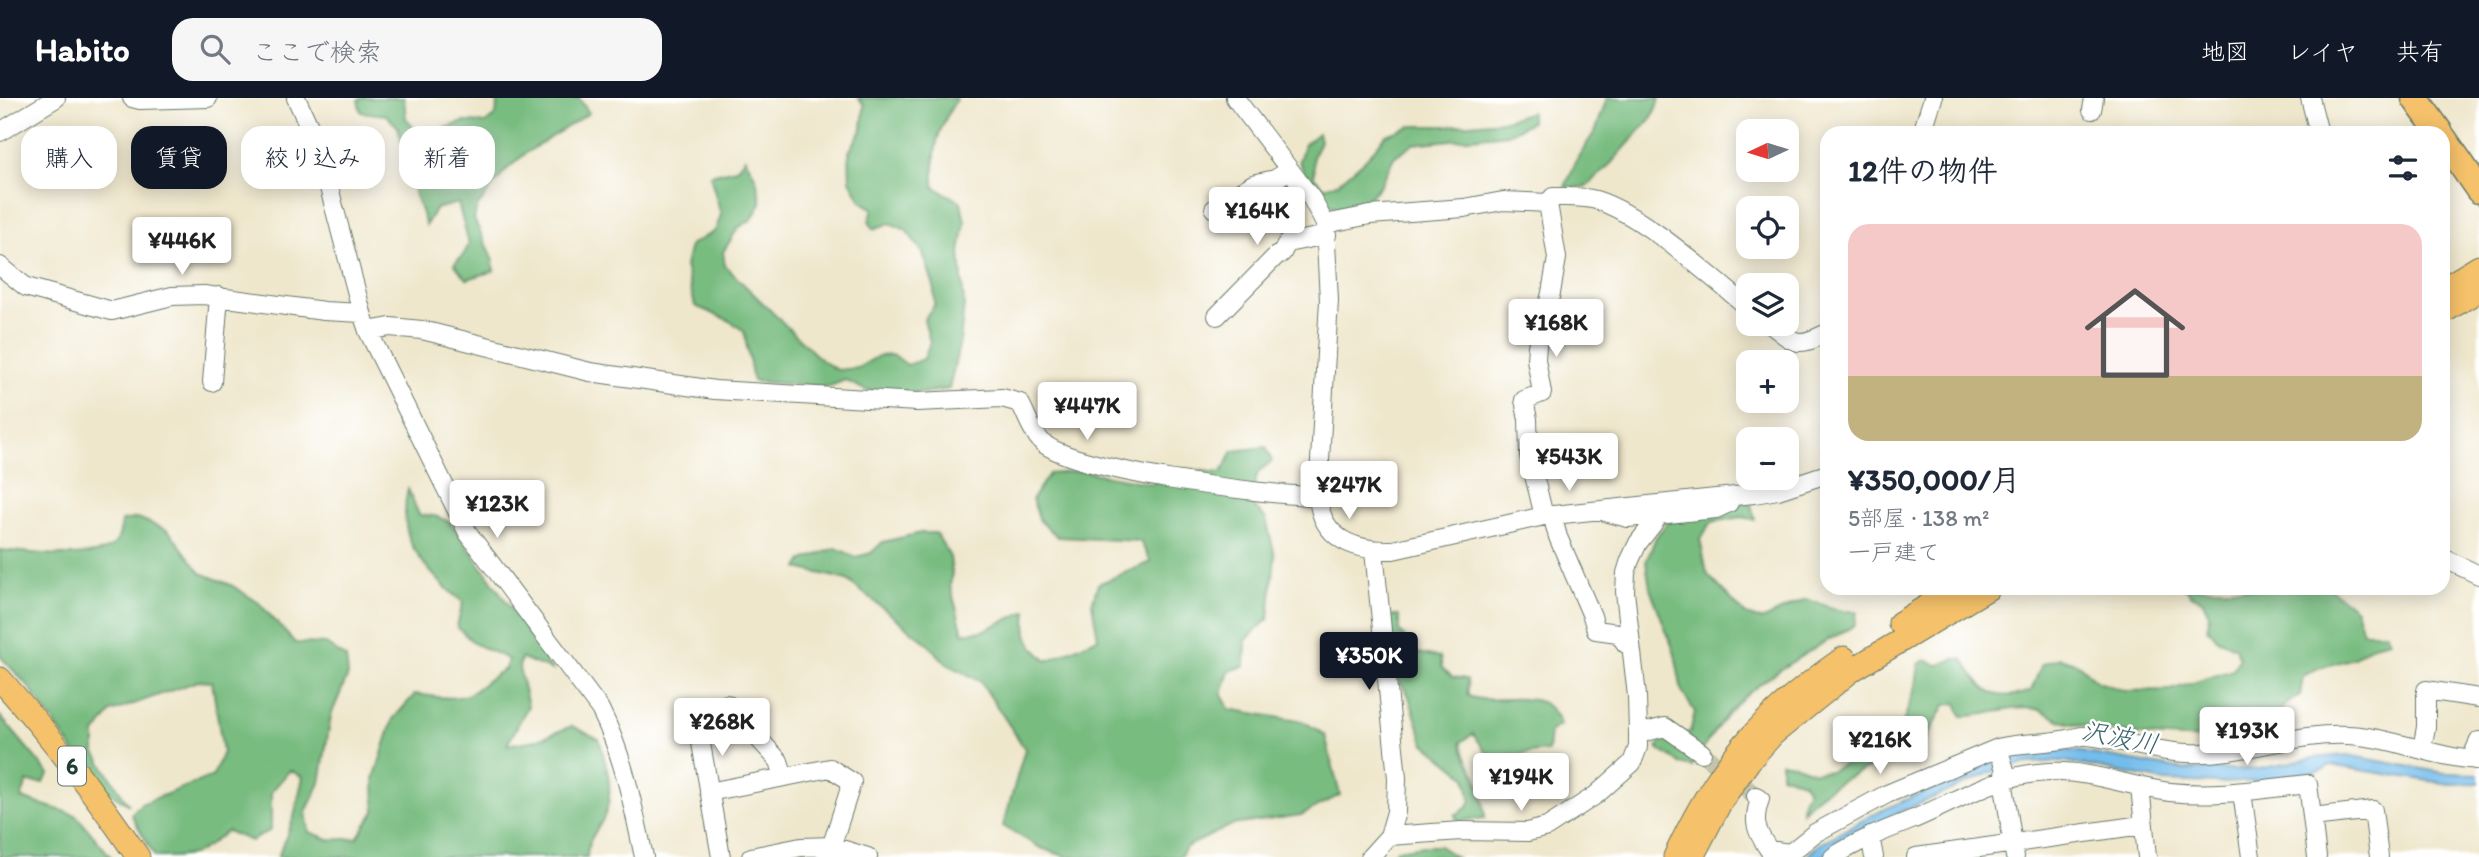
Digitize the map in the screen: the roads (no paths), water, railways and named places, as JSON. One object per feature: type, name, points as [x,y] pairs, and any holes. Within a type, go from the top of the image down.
[{"type":"highway","points":[[2415,98],[2435,126]]},
{"type":"highway","points":[[2450,148],[2479,190]]},
{"type":"main road","points":[[2450,285],[2479,267]]},
{"type":"main road","points":[[2450,308],[2479,290]]},
{"type":"main road","points":[[1675,857],[1694,815],[1713,783],[1767,717],[1843,658],[1946,595]]},
{"type":"main road","points":[[1692,857],[1721,801],[1749,761],[1773,734],[1852,670],[1977,595]]},
{"type":"main road","name":"6","points":[[0,679],[69,762],[138,857]]},
{"type":"street","points":[[0,132],[56,98]]},
{"type":"street","points":[[132,98],[208,98]]},
{"type":"street","points":[[296,98],[322,160],[368,331],[468,533],[600,709],[612,732],[623,764],[644,857]]},
{"type":"street","points":[[1235,98],[1312,199],[1326,229],[1329,300],[1318,496],[1319,512],[1327,526],[1339,538],[1354,546],[1374,551],[1393,550],[1548,515],[1778,490],[1820,476]]},
{"type":"street","points":[[1924,126],[1933,98]]},
{"type":"street","points":[[2310,98],[2317,126]]},
{"type":"street","points":[[1214,209],[1253,184],[1275,179],[1290,170]]},
{"type":"street","points":[[1631,646],[1626,644],[1618,633],[1596,630],[1548,515],[1529,455],[1528,419],[1524,400],[1542,393],[1536,359],[1537,346],[1557,258],[1548,203],[1553,197],[1580,197],[1595,199],[1613,207],[1654,233],[1736,298]]},
{"type":"street","points":[[1217,316],[1282,253],[1287,243],[1326,229],[1370,215],[1464,208],[1503,201],[1548,203]]},
{"type":"street","points":[[0,266],[26,287],[112,311],[172,296],[219,296],[324,311],[362,313]]},
{"type":"street","points":[[212,382],[219,296]]},
{"type":"street","points":[[368,331],[390,327],[422,330],[590,372],[715,390],[917,402],[1002,398],[1020,403],[1041,441],[1059,454],[1090,463],[1183,481],[1291,496],[1318,496]]},
{"type":"street","points":[[1786,336],[1801,344],[1820,336]]},
{"type":"street","points":[[1599,509],[1628,518],[1659,516],[1716,509],[1727,505],[1737,495]]},
{"type":"street","points":[[1389,836],[1461,831],[1528,832],[1547,827],[1572,813],[1632,763],[1638,747],[1638,734],[1625,592],[1626,573],[1629,560],[1659,516]]},
{"type":"street","points":[[1370,857],[1389,836],[1396,812],[1397,778],[1374,551]]},
{"type":"street","points":[[2450,561],[2479,575]]},
{"type":"street","points":[[2422,749],[2426,727],[2426,690],[2479,698]]},
{"type":"street","points":[[722,857],[698,732],[727,704],[779,761],[784,777]]},
{"type":"street","points":[[1638,734],[1665,727],[1702,753]]},
{"type":"street","points":[[1756,796],[1759,799],[1754,815],[1758,834],[1769,850],[1787,855],[1815,833],[1887,794],[1999,750],[2028,742],[2085,735],[2162,751],[2205,754],[2321,735],[2348,735],[2378,738],[2450,758],[2477,760],[2479,741]]},
{"type":"street","points":[[1999,750],[2014,850]]},
{"type":"street","points":[[709,792],[830,768],[852,782],[830,851]]},
{"type":"street","points":[[1833,857],[1870,836],[1916,818],[2004,774],[2077,772],[2177,792],[2242,792],[2308,784],[2317,857]]},
{"type":"street","points":[[2140,786],[2147,857]]},
{"type":"street","points":[[2242,792],[2251,857]]},
{"type":"street","points":[[2312,817],[2372,810],[2379,857]]},
{"type":"street","points":[[1916,857],[2014,850],[2142,825]]},
{"type":"street","points":[[1870,836],[1874,857]]},
{"type":"street","points":[[751,857],[801,847],[868,857]]},
{"type":"water","points":[[2047,749],[2075,751],[2185,770],[2258,769],[2314,758],[2347,755],[2444,773],[2479,774],[2479,783],[2449,784],[2329,765],[2313,772],[2259,781],[2164,781],[2064,761],[2028,763],[2001,768],[1891,816],[1820,857],[1806,857],[1818,845],[1874,814],[2006,755]]},
{"type":"tunnel","points":[[1702,753],[1756,796]]},
{"type":"water label","name":"沢波川","points":[[2120,737]]}]
